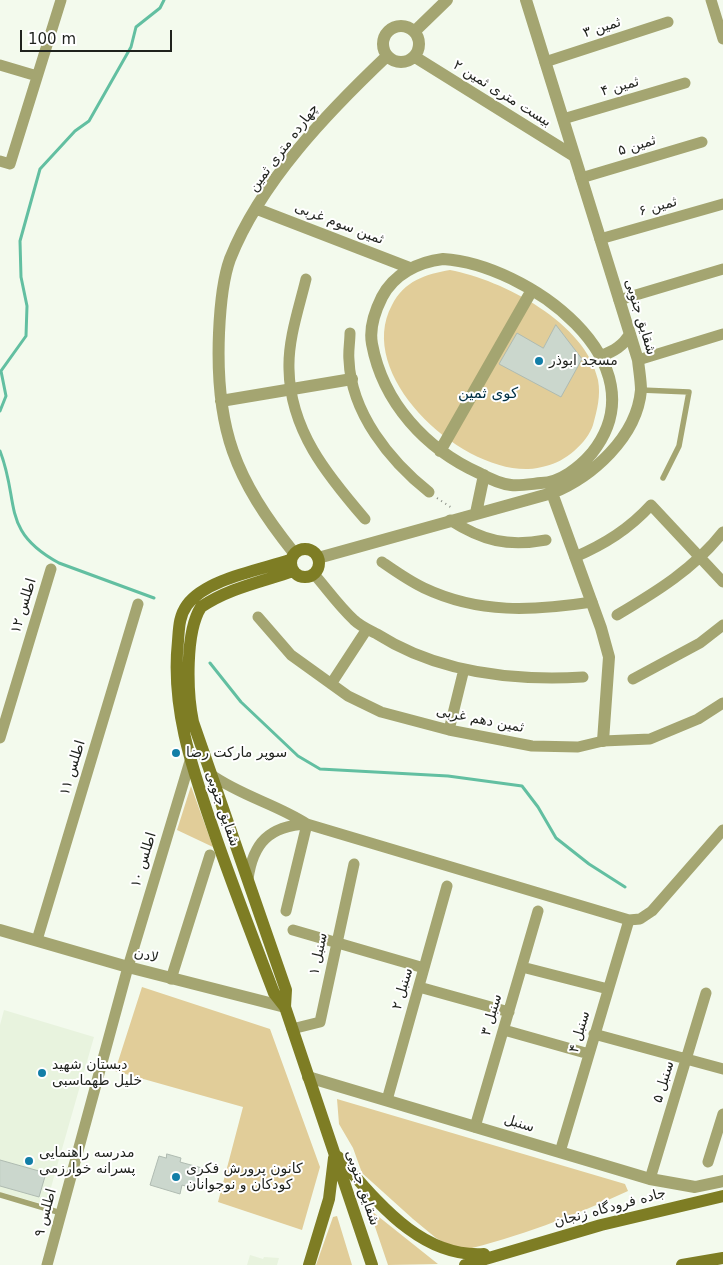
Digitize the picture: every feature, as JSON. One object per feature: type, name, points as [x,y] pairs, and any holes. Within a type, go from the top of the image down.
[{"type":"main road","points":[[307,548],[313,551],[318,558],[318,567],[314,574],[303,577],[292,561],[307,548]]},
{"type":"main road","name":"شقایق جنوبی","points":[[292,561],[230,579],[198,593],[182,614],[175,665],[179,708],[190,760],[224,860],[274,993],[285,1007],[372,1265]]},
{"type":"main road","name":"شقایق جنوبی","points":[[285,1007],[286,990],[210,774],[190,706],[192,638],[201,607],[218,596],[292,561]]},
{"type":"main road","points":[[334,1153],[380,1204],[409,1230],[435,1246],[456,1254],[506,1253]]},
{"type":"main road","points":[[309,1265],[329,1199],[334,1153]]},
{"type":"main road","name":"جاده فرودگاه زنجان","points":[[465,1265],[601,1225],[723,1196]]},
{"type":"main road","points":[[682,1265],[723,1258]]},
{"type":"street","points":[[5,163],[37,76],[61,0]]},
{"type":"street","points":[[415,31],[447,0]]},
{"type":"street","name":"شقایق جنوبی","points":[[318,558],[456,518],[552,493],[586,476],[602,462],[618,443],[638,403],[641,390],[638,360],[526,0]]},
{"type":"street","points":[[711,0],[723,39]]},
{"type":"street","name":"ثمین ۳","points":[[545,62],[668,22]]},
{"type":"street","points":[[401,26],[415,31],[419,46],[414,56],[404,62],[398,62],[387,56],[383,40],[389,30],[401,26]]},
{"type":"street","name":"چهارده متری ثمین","points":[[292,561],[245,482],[226,432],[218,361],[222,302],[230,260],[257,209],[279,175],[324,119],[387,56]]},
{"type":"street","name":"بیست متری ثمین ۲","points":[[414,56],[574,156]]},
{"type":"street","points":[[0,65],[37,76]]},
{"type":"street","name":"ثمین ۴","points":[[563,119],[685,83]]},
{"type":"street","name":"ثمین ۵","points":[[582,178],[702,142]]},
{"type":"street","name":"ثمین ۶","points":[[600,239],[723,204]]},
{"type":"street","name":"ثمین سوم غربی","points":[[257,209],[410,268]]},
{"type":"street","points":[[460,260],[498,272],[532,290],[573,322],[601,356],[608,370],[612,391],[611,412],[604,433],[590,455],[570,472],[546,483],[510,485],[461,465],[440,451],[421,434],[395,401],[380,371],[371,343],[374,313],[387,287],[410,268],[426,261],[460,260]]},
{"type":"street","points":[[619,300],[723,269]]},
{"type":"street","points":[[306,279],[292,334],[289,369],[294,411],[309,446],[332,481],[365,519]]},
{"type":"street","points":[[440,451],[532,290]]},
{"type":"street","points":[[350,333],[349,361],[357,400],[378,439],[413,479],[429,492]]},
{"type":"street","points":[[601,356],[614,351],[624,343],[630,334]]},
{"type":"street","points":[[638,360],[723,334]]},
{"type":"street","points":[[221,401],[352,379]]},
{"type":"street","points":[[476,513],[484,476]]},
{"type":"street","points":[[552,493],[592,602],[609,657],[603,741]]},
{"type":"street","points":[[576,557],[616,536],[636,521],[651,505],[723,582]]},
{"type":"street","points":[[456,518],[471,534],[494,541],[514,543],[546,540]]},
{"type":"street","points":[[617,614],[675,579],[700,557],[723,532]]},
{"type":"street","points":[[382,562],[422,588],[454,600],[501,608],[544,610],[592,602]]},
{"type":"street","name":"اطلس ۱۲","points":[[0,738],[51,568]]},
{"type":"street","points":[[314,574],[355,621],[415,656],[464,669],[493,674],[542,678],[583,677]]},
{"type":"street","name":"اطلس ۱۱","points":[[37,940],[138,604]]},
{"type":"street","name":"ثمین دهم غربی","points":[[258,617],[291,655],[348,696],[381,712],[449,730],[532,746],[578,747],[603,741],[650,738],[698,719],[723,704]]},
{"type":"street","points":[[632,679],[700,643],[723,625]]},
{"type":"street","points":[[331,684],[368,629]]},
{"type":"street","points":[[449,730],[464,669]]},
{"type":"street","name":"اطلس ۱۰","points":[[128,967],[190,760]]},
{"type":"street","points":[[210,774],[229,787],[275,806],[307,824],[628,920],[640,919],[652,911],[723,830]]},
{"type":"street","points":[[248,879],[255,851],[263,840],[277,830],[290,825],[307,824]]},
{"type":"street","points":[[286,911],[307,824]]},
{"type":"street","points":[[171,979],[210,855]]},
{"type":"street","name":"سنبل ۱","points":[[292,1029],[320,1022],[354,864]]},
{"type":"street","name":"سنبل ۲","points":[[387,1100],[447,886]]},
{"type":"street","name":"سنبل ۳","points":[[475,1127],[538,911]]},
{"type":"street","name":"سنبل ۴","points":[[560,1152],[628,920]]},
{"type":"street","name":"لادن","points":[[0,930],[171,979],[285,1007]]},
{"type":"street","points":[[293,930],[424,968]]},
{"type":"street","name":"اطلس ۹","points":[[47,1265],[128,967]]},
{"type":"street","points":[[522,967],[608,989]]},
{"type":"street","points":[[419,988],[509,1012]]},
{"type":"street","name":"سنبل ۵","points":[[650,1179],[706,993]]},
{"type":"street","points":[[504,1030],[589,1054]]},
{"type":"street","points":[[594,1034],[723,1069]]},
{"type":"street","name":"سنبل","points":[[308,1077],[650,1179],[695,1187],[723,1181]]},
{"type":"street","points":[[708,1162],[723,1114]]},
{"type":"lane","points":[[641,390],[689,392],[679,446],[663,478]]},
{"type":"lane","points":[[0,1195],[61,1213]]},
{"type":"path","points":[[429,492],[456,518]]},
{"type":"shaded area","points":[[450,270],[494,283],[539,307],[560,323],[577,340],[590,359],[598,380],[599,397],[597,408],[590,432],[581,445],[568,456],[553,464],[528,469],[501,465],[472,454],[445,436],[420,414],[400,388],[388,360],[384,332],[392,305],[409,284],[432,274]]},
{"type":"shaded area","points":[[191,786],[213,847],[177,830]]},
{"type":"shaded area","points":[[142,987],[270,1029],[320,1167],[302,1230],[218,1202],[243,1107],[115,1071]]},
{"type":"shaded area","name":"دبستان شهید خلیل طهماسبی","points":[[4,1010],[94,1037],[46,1205],[0,1192],[0,1025]]},
{"type":"shaded area","points":[[337,1099],[625,1184],[628,1191],[546,1225],[460,1251],[436,1238],[362,1173],[353,1148],[339,1124]]},
{"type":"shaded area","points":[[374,1213],[438,1264],[388,1265],[371,1215]]},
{"type":"shaded area","points":[[337,1216],[352,1265],[316,1265],[333,1217]]},
{"type":"shaded area","points":[[250,1255],[263,1259],[264,1257],[279,1258],[277,1265],[247,1265]]},
{"type":"building","name":"مسجد ابوذر","points":[[556,325],[582,359],[561,397],[499,364],[517,333],[543,348]]},
{"type":"building","name":"کانون پرورش فکری کودکان و نوجوانان","points":[[167,1154],[181,1158],[180,1162],[202,1168],[196,1189],[182,1185],[180,1194],[150,1185],[159,1156],[166,1158]]},
{"type":"building","points":[[0,1160],[46,1173],[39,1197],[0,1186]]},
{"type":"waterway","points":[[0,411],[6,396],[1,371],[26,336],[27,306],[21,277],[20,241],[40,169],[75,131],[89,121],[131,47],[136,27],[160,8],[164,0]]},
{"type":"waterway","points":[[0,451],[6,469],[15,514],[20,527],[28,539],[40,551],[59,563],[154,598]]},
{"type":"waterway","points":[[210,663],[241,702],[298,756],[320,769],[448,776],[522,786],[538,807],[556,838],[589,864],[625,887]]},
{"type":"place","name":"مسجد ابوذر","points":[[539,361]]},
{"type":"place","name":"سوپر مارکت رضا","points":[[176,753]]},
{"type":"place","name":"دبستان شهید خلیل طهماسبی","points":[[42,1073]]},
{"type":"place","name":"مدرسه راهنمایی پسرانه خوارزمی","points":[[29,1161]]},
{"type":"place","name":"کانون پرورش فکری کودکان و نوجوانان","points":[[176,1177]]},
{"type":"district","name":"کوی ثمین","points":[[488,394]]}]
